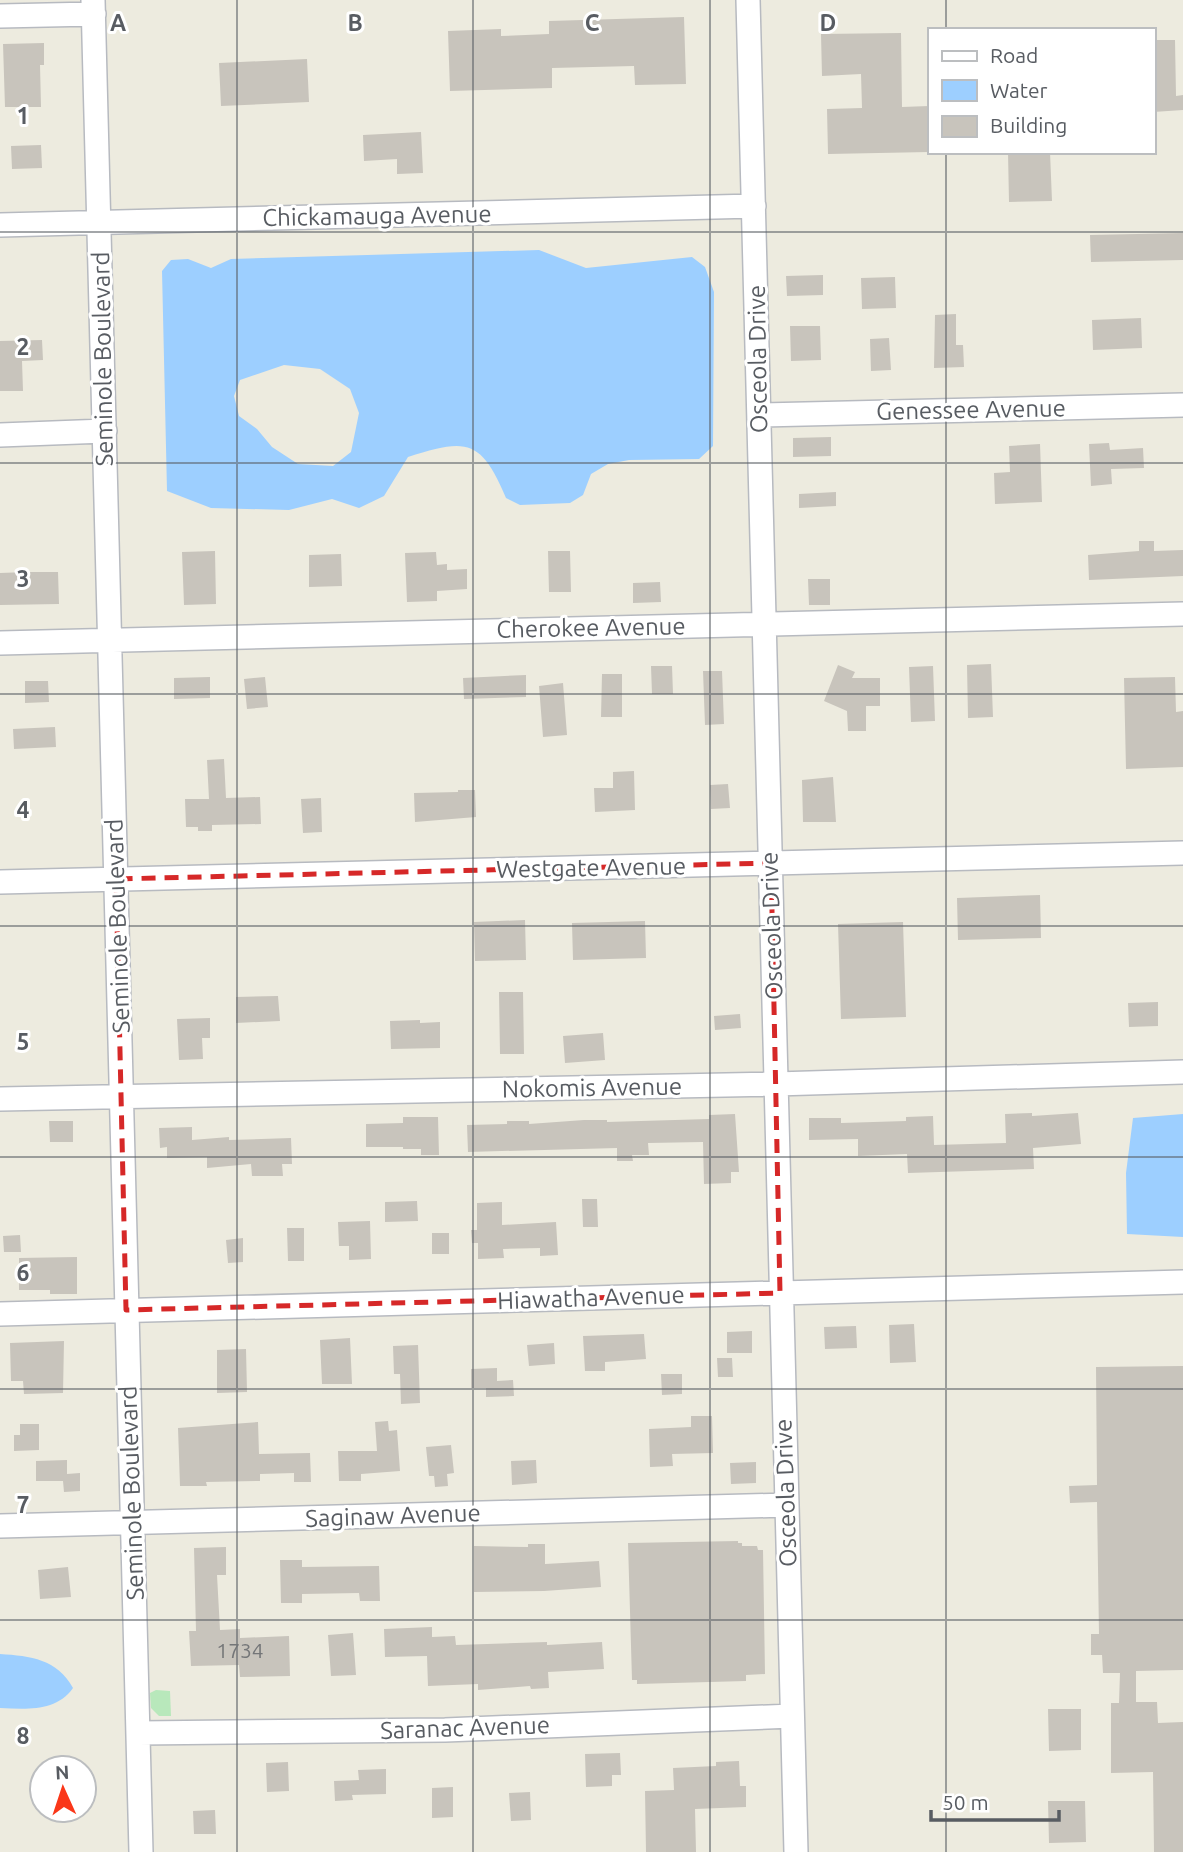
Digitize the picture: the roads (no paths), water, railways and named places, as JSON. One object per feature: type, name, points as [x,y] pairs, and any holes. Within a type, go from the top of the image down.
[{"type":"street","name":"Osceola Drive","points":[[748,0],[796,1852]]},
{"type":"street","points":[[0,16],[93,7]]},
{"type":"street","name":"Seminole Boulevard","points":[[93,7],[141,1852]]},
{"type":"street","name":"Chickamauga Avenue","points":[[0,225],[754,206]]},
{"type":"street","name":"Genessee Avenue","points":[[759,415],[1183,405]]},
{"type":"street","points":[[0,435],[104,431]]},
{"type":"street","name":"Cherokee Avenue","points":[[0,643],[1183,614]]},
{"type":"street","name":"Westgate Avenue","points":[[0,882],[1183,853]]},
{"type":"street","name":"Nokomis Avenue","points":[[0,1099],[776,1084],[1183,1072]]},
{"type":"street","name":"Hiawatha Avenue","points":[[0,1314],[1183,1282]]},
{"type":"street","name":"Saginaw Avenue","points":[[0,1526],[786,1505]]},
{"type":"street","name":"Saranac Avenue","points":[[139,1734],[445,1730],[792,1716]]},
{"type":"water","points":[[539,250],[586,268],[692,257],[705,267],[714,292],[713,446],[699,459],[629,460],[608,464],[591,474],[583,495],[570,503],[520,505],[506,498],[480,454],[470,448],[458,446],[408,457],[384,496],[359,508],[332,499],[289,510],[211,508],[167,491],[162,271],[171,260],[188,259],[211,268],[231,259]],"holes":[[[284,365],[320,369],[350,389],[359,413],[351,452],[333,466],[298,464],[272,447],[257,429],[239,416],[234,396],[240,380]]]},
{"type":"water","points":[[1183,1114],[1183,1237],[1127,1234],[1126,1173],[1133,1118]]},
{"type":"water","points":[[0,1654],[33,1658],[51,1665],[67,1678],[73,1688],[66,1696],[50,1705],[0,1708]]}]
